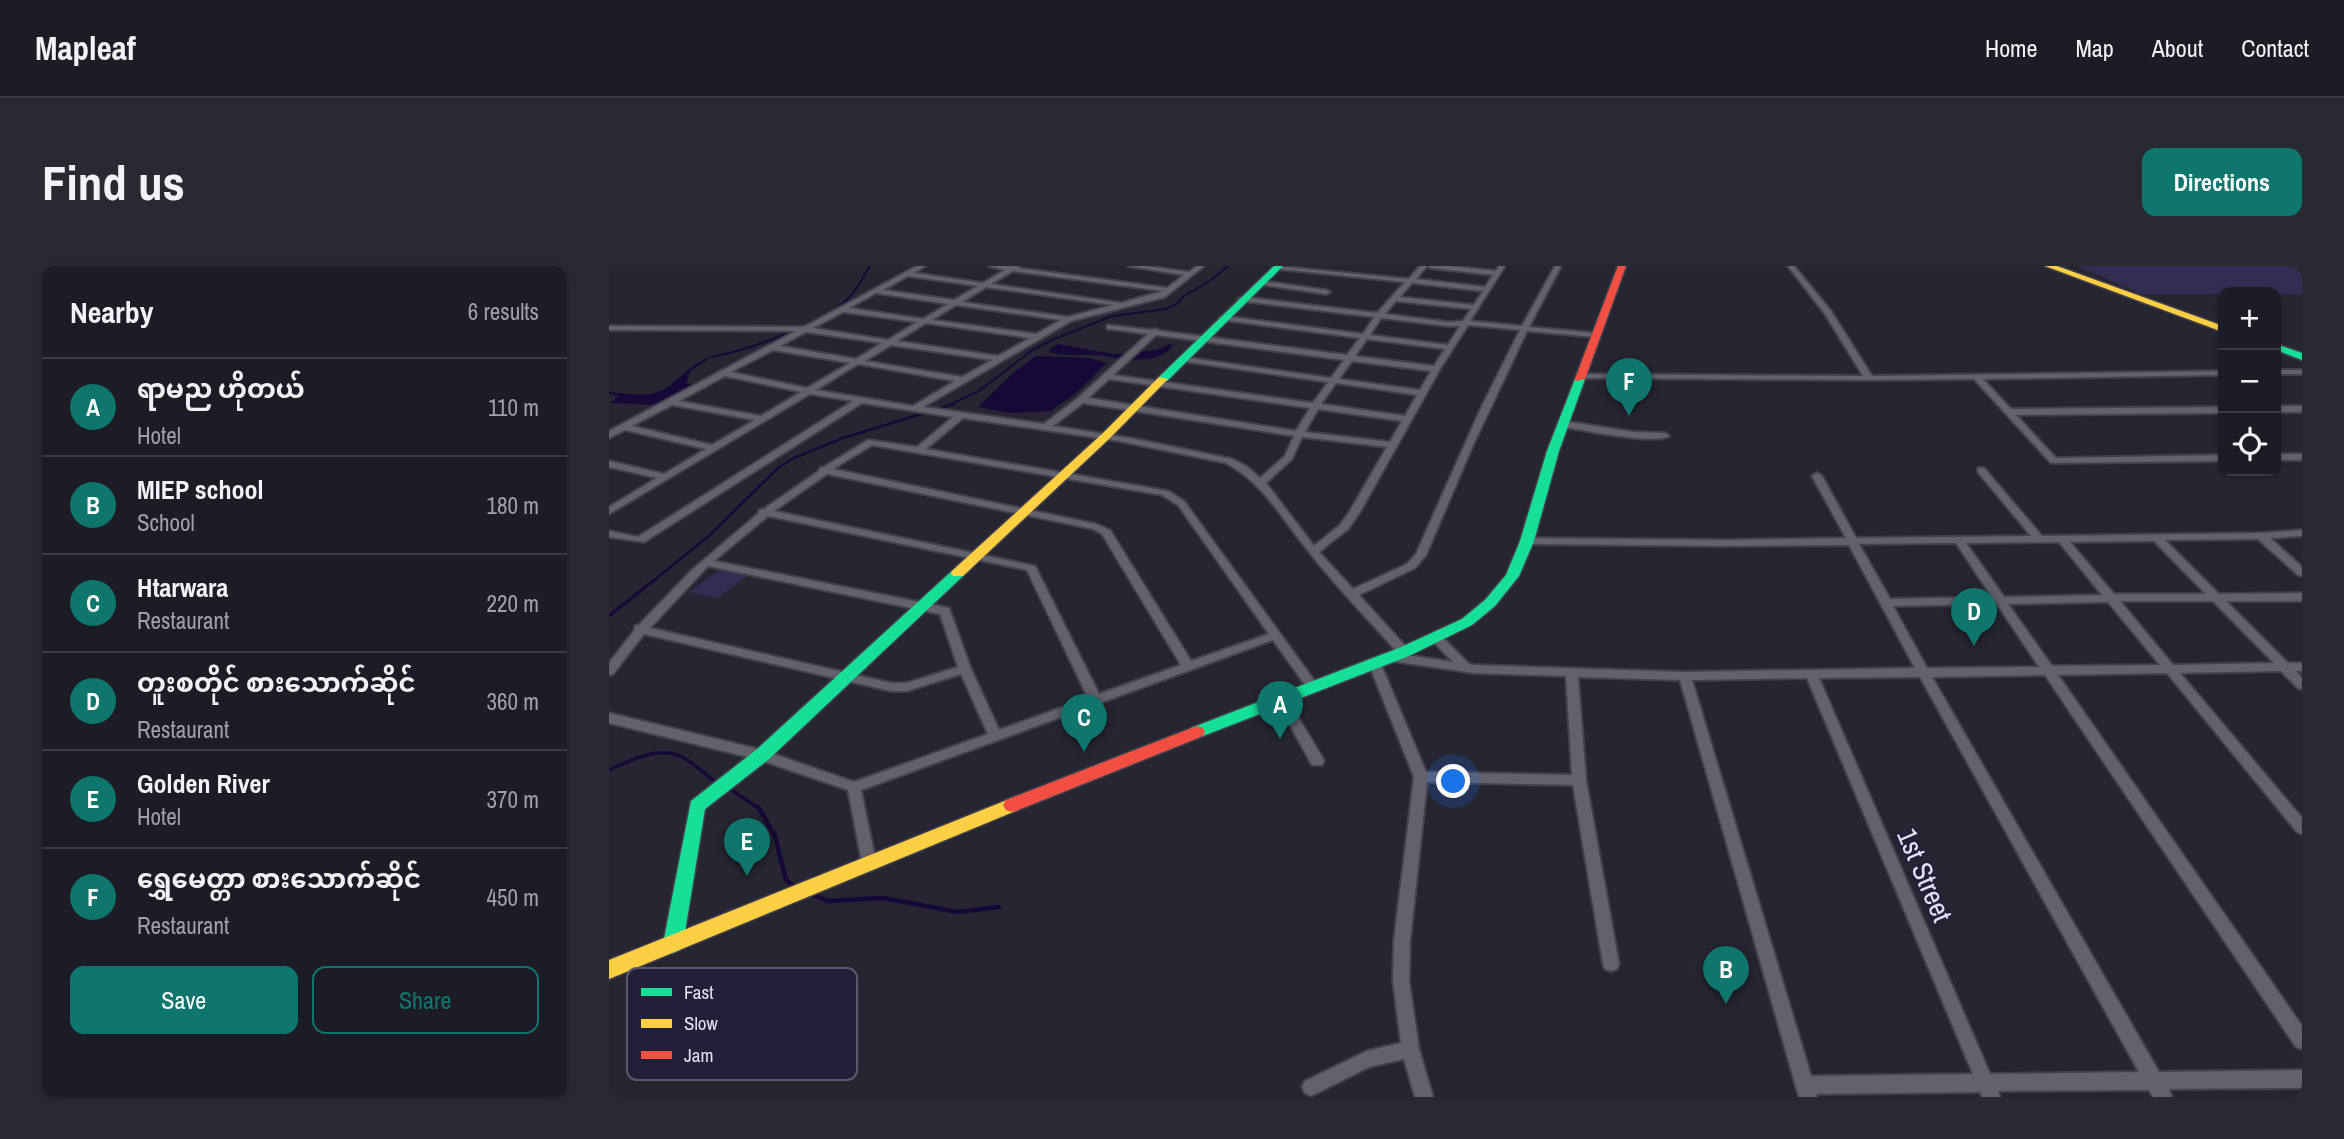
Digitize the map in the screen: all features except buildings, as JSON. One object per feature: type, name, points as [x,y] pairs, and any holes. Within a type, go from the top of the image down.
[{"type":"main road","points":[[1272,266],[1279,266]]},
{"type":"main road","points":[[673,944],[697,806],[762,755],[923,606],[1106,436],[1203,337],[1279,266]]},
{"type":"main road","points":[[609,970],[1312,685],[1436,638],[1467,622],[1490,603],[1512,576],[1527,541],[1563,424],[1622,266]]},
{"type":"main road","points":[[2049,266],[2218,326]]},
{"type":"main road","points":[[2281,350],[2302,357]]},
{"type":"street","points":[[609,435],[922,266]]},
{"type":"street","points":[[991,266],[1169,290]]},
{"type":"street","points":[[1131,266],[1190,274]]},
{"type":"street","points":[[915,408],[1068,319],[1162,295],[1201,266]]},
{"type":"street","points":[[1279,266],[1487,289]]},
{"type":"street","points":[[1260,483],[1290,457],[1299,434],[1317,404],[1379,316],[1424,266]]},
{"type":"street","points":[[1431,266],[1500,270]]},
{"type":"street","points":[[1352,594],[1411,566],[1421,555],[1523,327],[1558,266]]},
{"type":"street","points":[[1791,266],[1828,313],[1869,378]]},
{"type":"street","points":[[609,511],[1014,267]]},
{"type":"street","points":[[1314,551],[1344,527],[1449,347],[1500,270]]},
{"type":"street","points":[[907,274],[1125,305]]},
{"type":"street","points":[[1260,284],[1327,292]]},
{"type":"street","points":[[873,291],[1068,319]]},
{"type":"street","points":[[1242,299],[1448,324],[1523,327],[1595,335]]},
{"type":"street","points":[[1395,299],[1475,307]]},
{"type":"street","points":[[840,309],[1038,337]]},
{"type":"street","points":[[1223,318],[1449,347]]},
{"type":"street","points":[[1110,327],[1436,369]]},
{"type":"street","points":[[609,328],[804,328],[1000,359]]},
{"type":"street","points":[[1045,428],[1081,400],[1156,331]]},
{"type":"street","points":[[772,347],[964,380]]},
{"type":"street","points":[[1182,359],[1422,393]]},
{"type":"street","points":[[2281,372],[2302,372]]},
{"type":"street","points":[[724,373],[804,393],[862,399],[1106,436],[1229,461],[1244,467],[1260,483],[1352,594],[1389,657],[1421,777],[1402,941],[1403,1012],[1424,1097]]},
{"type":"street","points":[[1582,376],[1869,378],[2218,373]]},
{"type":"street","points":[[1106,376],[1408,419]]},
{"type":"street","points":[[1976,376],[2054,461],[2218,458]]},
{"type":"street","points":[[609,534],[640,540],[862,399]]},
{"type":"street","points":[[1081,400],[1299,434],[1392,445]]},
{"type":"street","points":[[671,402],[760,418]]},
{"type":"street","points":[[2281,409],[2302,409]]},
{"type":"street","points":[[2009,412],[2218,410]]},
{"type":"street","points":[[919,450],[961,415]]},
{"type":"street","points":[[1563,424],[1635,435],[1665,436]]},
{"type":"street","points":[[625,427],[713,448]]},
{"type":"street","points":[[609,671],[639,629],[763,512],[871,442],[1165,493],[1181,503],[1312,685]]},
{"type":"street","points":[[2281,457],[2302,457]]},
{"type":"street","points":[[609,464],[665,477]]},
{"type":"street","points":[[824,470],[1096,527],[1106,532],[1188,666]]},
{"type":"street","points":[[1981,470],[2039,539]]},
{"type":"street","points":[[1817,476],[1923,673],[2159,1090]]},
{"type":"street","points":[[763,512],[1031,568],[1095,699]]},
{"type":"street","points":[[1527,541],[1728,543],[1853,539],[2261,537],[2302,533]]},
{"type":"street","points":[[2261,537],[2302,573]]},
{"type":"street","points":[[2157,538],[2302,685]]},
{"type":"street","points":[[2062,539],[2302,828]]},
{"type":"street","points":[[1959,540],[2302,1041]]},
{"type":"street","points":[[707,564],[945,611],[965,669],[995,736]]},
{"type":"street","points":[[1888,604],[2216,596],[2302,597]]},
{"type":"street","points":[[639,629],[891,687],[907,687],[965,669]]},
{"type":"street","points":[[609,718],[762,755],[855,787],[1274,635]]},
{"type":"street","points":[[1436,638],[1466,668]]},
{"type":"street","points":[[1389,657],[1466,668],[1685,676],[2302,667]]},
{"type":"street","points":[[1572,673],[1579,780],[1611,964]]},
{"type":"street","name":"1st Street","points":[[1811,673],[1988,1091]]},
{"type":"street","points":[[1685,676],[1806,1091],[2159,1090],[2302,1079]]},
{"type":"street","points":[[1281,698],[1317,761]]},
{"type":"street","points":[[1421,777],[1579,780]]},
{"type":"street","points":[[855,787],[869,863]]},
{"type":"street","points":[[1311,1087],[1367,1059],[1410,1048]]},
{"type":"shaded area","points":[[2077,266],[2302,266],[2302,294],[2281,294],[2281,287],[2218,287],[2218,294],[2142,294]]},
{"type":"shaded area","points":[[1058,344],[1113,354],[1157,350],[1169,344],[1173,345],[1160,356],[1132,360],[1049,352],[1050,348]]},
{"type":"shaded area","points":[[1036,356],[1089,358],[1107,363],[1077,392],[1051,411],[1012,413],[978,407],[1012,374]]},
{"type":"shaded area","points":[[712,357],[690,371],[686,384],[697,384],[660,405],[610,403],[619,396],[609,392],[638,395],[655,393],[663,390],[696,364]]},
{"type":"shaded area","points":[[719,570],[747,576],[717,598],[689,592]]},
{"type":"waterway","points":[[712,357],[787,334],[825,315],[852,294],[870,266]]},
{"type":"waterway","points":[[949,405],[979,391],[1031,351],[1052,340],[1112,316],[1166,309],[1177,304],[1184,296],[1210,281],[1228,266]]},
{"type":"waterway","points":[[845,303],[870,292]]},
{"type":"waterway","points":[[651,583],[711,534],[778,468],[794,458],[843,438],[954,404]]},
{"type":"waterway","points":[[609,616],[653,581]]},
{"type":"waterway","points":[[609,770],[644,756],[671,753],[690,762],[717,783]]},
{"type":"waterway","points":[[727,787],[759,808]]},
{"type":"waterway","points":[[759,808],[775,836],[786,880],[795,887]]},
{"type":"waterway","points":[[808,893],[828,901],[883,898],[958,912],[999,907]]},
{"type":"traffic: fast","points":[[1163,379],[1279,266]]},
{"type":"traffic: fast","points":[[2281,349],[2302,357]]},
{"type":"traffic: fast","points":[[1197,732],[1404,652],[1467,622],[1490,603],[1512,576],[1527,541],[1553,451],[1580,379]]},
{"type":"traffic: fast","points":[[673,944],[697,806],[762,755],[958,573]]},
{"type":"traffic: slow","points":[[2049,266],[2218,327]]},
{"type":"traffic: slow","points":[[958,573],[1106,436],[1163,379]]},
{"type":"traffic: slow","points":[[609,970],[1012,805]]},
{"type":"traffic: jam","points":[[1580,379],[1622,266]]},
{"type":"traffic: jam","points":[[1012,805],[1197,732]]},
{"type":"place","name":"ရွှေမေတ္တာ စားသောက်ဆိုင်","points":[[1629,416]]},
{"type":"place","name":"တူးစတိုင် စားသောက်ဆိုင်","points":[[1974,646]]},
{"type":"place","name":"ရာမည ဟိုတယ်","points":[[1280,739]]},
{"type":"place","name":"Htarwara","points":[[1084,752]]},
{"type":"place","name":"Golden River","points":[[747,876]]},
{"type":"place","name":"MIEP school","points":[[1726,1004]]}]
